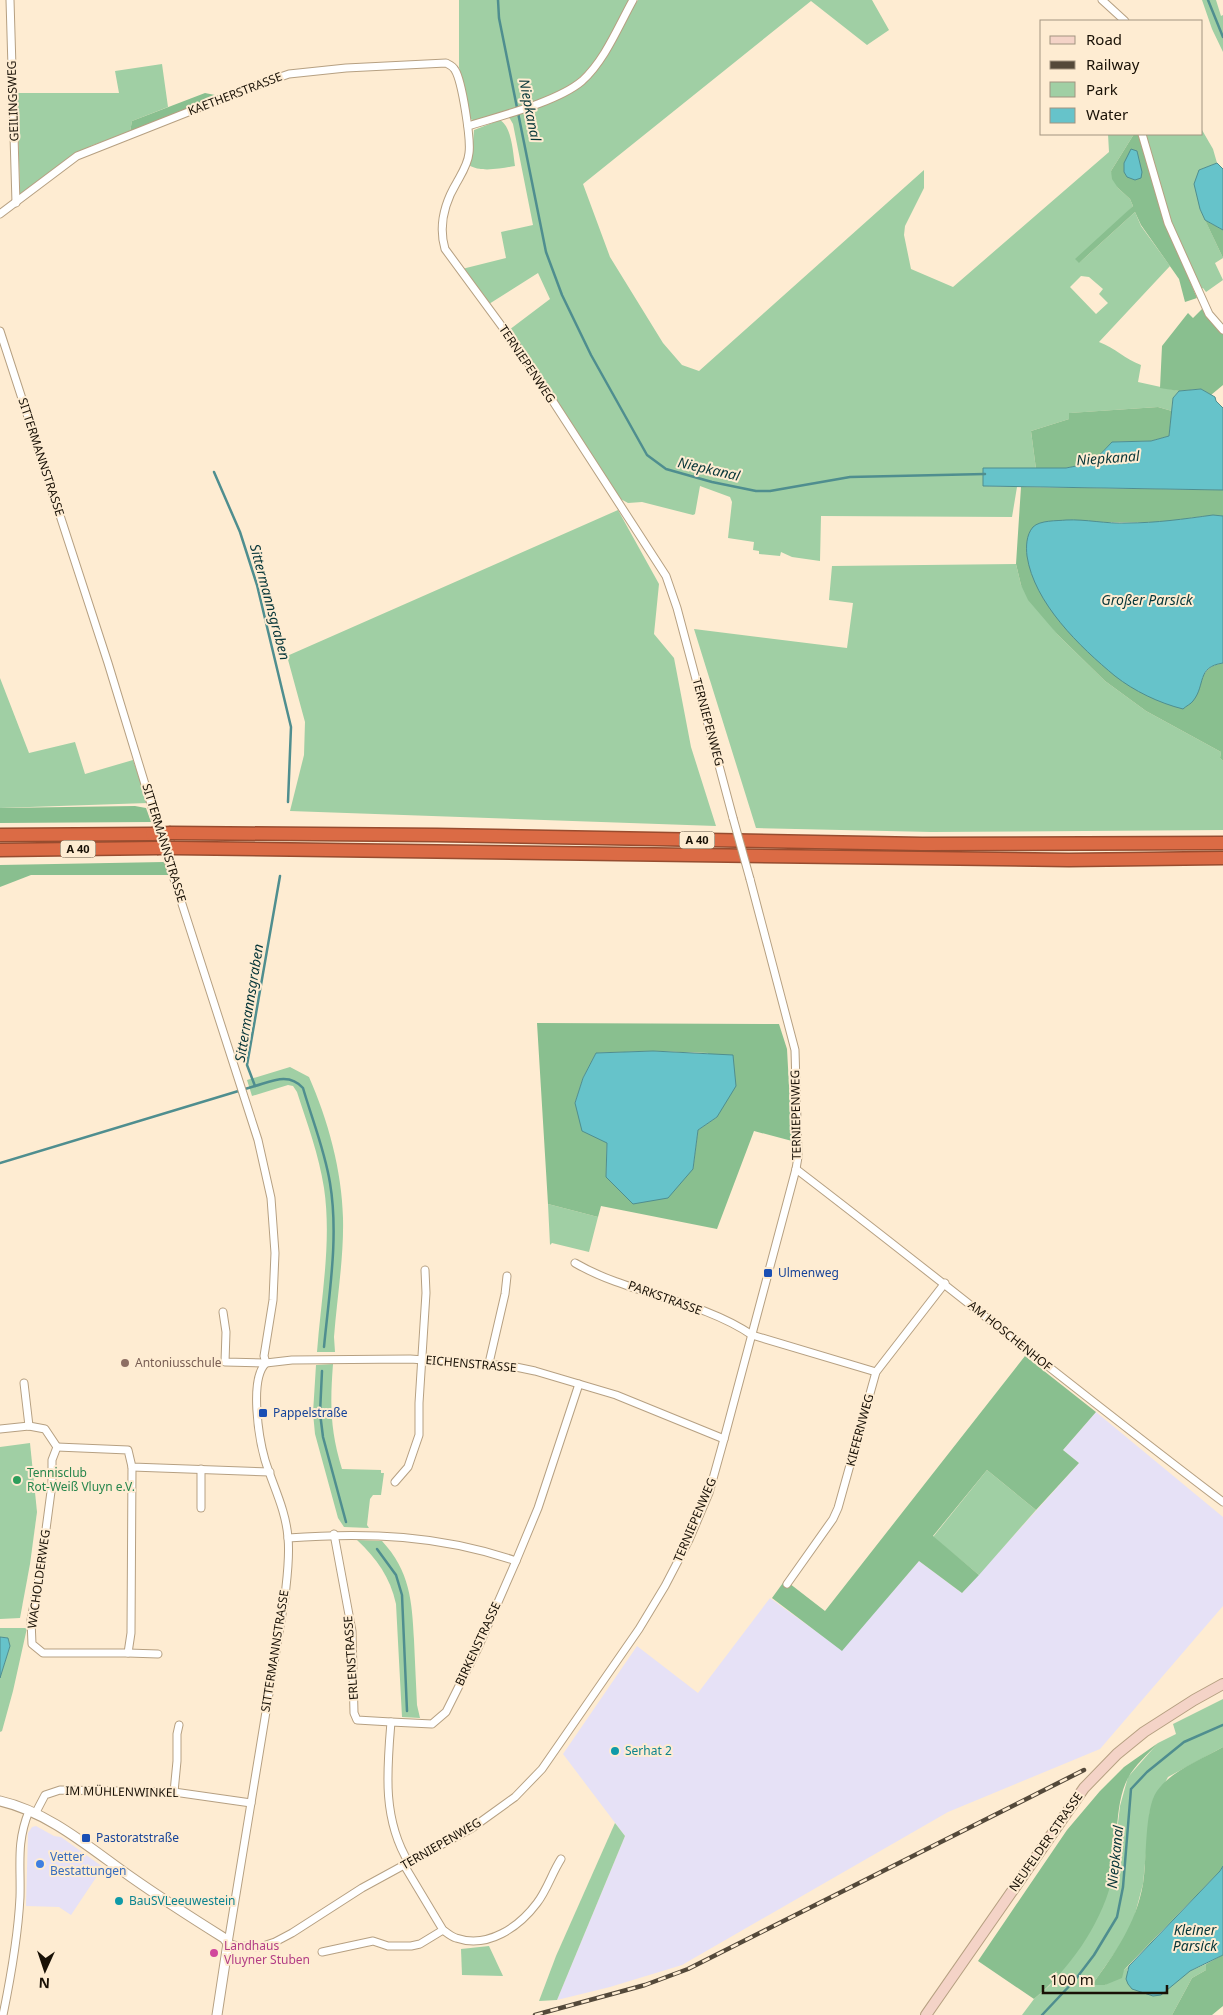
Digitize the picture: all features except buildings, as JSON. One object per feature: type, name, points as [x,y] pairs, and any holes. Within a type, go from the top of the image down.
[{"type":"highway","name":"A 40","points":[[0,836],[171,833],[447,835],[922,844],[1223,844]]},
{"type":"highway","name":"A 40","points":[[0,850],[175,848],[1069,860],[1223,858]]},
{"type":"main road","name":"NEUFELDER STRASSE","points":[[926,2015],[1084,1788],[1117,1754],[1144,1732],[1223,1684]]},
{"type":"street","name":"GEILINGSWEG","points":[[10,0],[16,203]]},
{"type":"street","points":[[468,126],[552,98],[581,81],[600,59],[634,0]]},
{"type":"street","points":[[1102,0],[1123,20]]},
{"type":"street","name":"KAETHERSTRASSE","points":[[0,214],[77,156],[289,74],[346,68],[446,63],[451,65],[458,75],[468,126]]},
{"type":"street","name":"TERNIEPENWEG","points":[[228,1943],[237,1946],[260,1947],[274,1942],[362,1888],[472,1828],[514,1797],[542,1769],[588,1704],[666,1586],[689,1540],[709,1493],[796,1169],[798,1136],[794,1050],[677,608],[666,576],[523,355],[445,248],[442,239],[444,213],[451,192],[465,167],[469,154],[470,135],[468,126]]},
{"type":"street","points":[[1142,135],[1168,223],[1209,314],[1223,330]]},
{"type":"street","name":"SITTERMANNSTRASSE","points":[[0,331],[244,1094],[258,1140],[273,1214],[275,1253],[273,1300],[264,1356],[266,1363],[259,1375],[257,1395],[259,1429],[270,1472],[280,1499],[288,1538],[285,1596],[228,1943]]},
{"type":"street","name":"AM HOSCHENHOF","points":[[796,1169],[944,1283],[1119,1424],[1223,1502]]},
{"type":"street","name":"PARKSTRASSE","points":[[576,1263],[594,1274],[672,1299],[740,1327],[752,1335]]},
{"type":"street","points":[[395,1482],[408,1468],[420,1435],[419,1403],[426,1293],[425,1270]]},
{"type":"street","points":[[489,1363],[505,1294],[507,1276]]},
{"type":"street","name":"KIEFERNWEG","points":[[787,1584],[833,1519],[838,1508],[876,1372],[944,1283]]},
{"type":"street","points":[[223,1312],[226,1332],[225,1362],[266,1363]]},
{"type":"street","points":[[752,1335],[876,1372]]},
{"type":"street","name":"EICHENSTRASSE","points":[[266,1363],[284,1360],[328,1359],[422,1359],[489,1363],[535,1371],[616,1395],[724,1439]]},
{"type":"street","points":[[24,1383],[29,1426]]},
{"type":"street","name":"BIRKENSTRASSE","points":[[391,1722],[432,1724],[446,1712],[478,1648],[538,1508],[579,1384]]},
{"type":"street","points":[[0,1429],[29,1426],[45,1428],[57,1447],[128,1450],[132,1467],[131,1633],[128,1653]]},
{"type":"street","name":"WACHOLDERWEG","points":[[57,1447],[52,1460],[52,1484],[41,1567],[31,1620],[32,1644],[43,1653],[158,1654]]},
{"type":"street","points":[[132,1467],[270,1472]]},
{"type":"street","points":[[201,1469],[201,1508]]},
{"type":"street","points":[[288,1538],[334,1534],[404,1536],[452,1543],[516,1561]]},
{"type":"street","name":"ERLENSTRASSE","points":[[334,1534],[352,1631],[354,1713],[358,1720],[391,1722]]},
{"type":"street","points":[[391,1722],[387,1774],[388,1799],[393,1822],[407,1864],[443,1930],[456,1938],[471,1940],[485,1939],[509,1930],[521,1921],[538,1902],[561,1859]]},
{"type":"street","points":[[174,1792],[178,1761],[177,1734],[179,1725]]},
{"type":"street","name":"IM MÜHLENWINKEL","points":[[32,1812],[45,1795],[60,1790],[174,1792],[251,1803]]},
{"type":"street","points":[[0,1801],[32,1812],[74,1837],[151,1891],[224,1938],[228,1943],[217,2015]]},
{"type":"street","points":[[3,2015],[16,1941],[20,1897],[19,1851],[22,1828],[32,1812]]},
{"type":"street","points":[[322,1952],[373,1941],[388,1946],[411,1946],[420,1944],[443,1930]]},
{"type":"shaded area","points":[[1096,1412],[1223,1517],[1223,1606],[1100,1749],[948,1812],[682,1965],[610,1987],[557,2000],[625,1836],[563,1754],[637,1646],[698,1693],[770,1598],[842,1650],[919,1561],[962,1593],[1079,1463],[1063,1450]]},
{"type":"shaded area","points":[[36,1826],[54,1836],[61,1837],[103,1867],[71,1915],[59,1907],[26,1906],[28,1833],[32,1827]]},
{"type":"green space","points":[[459,0],[629,0],[601,52],[579,78],[544,98],[476,121],[470,119],[459,67]]},
{"type":"green space","points":[[638,0],[872,0],[889,30],[867,45],[811,1],[583,184],[610,257],[663,343],[682,365],[699,371],[924,170],[924,188],[905,226],[904,235],[911,269],[953,287],[1109,152],[1108,135],[1133,135],[1111,171],[1118,188],[1130,199],[1133,206],[1079,263],[1135,212],[1141,226],[1170,266],[1099,342],[1141,365],[1138,382],[1179,391],[1173,398],[1172,411],[1158,407],[1070,413],[1069,419],[1031,431],[1036,469],[983,468],[983,486],[1017,487],[1012,517],[821,516],[820,561],[792,557],[781,552],[780,556],[759,554],[759,551],[753,550],[754,542],[728,538],[732,502],[730,497],[700,486],[695,514],[693,515],[642,502],[628,503],[617,497],[509,330],[550,299],[538,273],[489,304],[462,269],[506,258],[501,232],[533,225],[513,124],[509,117],[536,108],[561,96],[584,81],[603,60]],"holes":[[[1081,276],[1089,277],[1103,289],[1099,294],[1108,303],[1096,314],[1070,287]]]},
{"type":"green space","points":[[1202,0],[1216,0],[1221,16],[1223,15],[1223,52],[1212,29]]},
{"type":"green space","points":[[162,64],[168,107],[132,121],[130,132],[93,145],[71,156],[20,194],[17,93],[119,93],[115,71]]},
{"type":"green space","points":[[205,93],[220,96],[130,132],[132,121]]},
{"type":"green space","points":[[500,120],[504,123],[509,134],[515,166],[498,169],[479,169],[469,165],[472,155],[474,130]]},
{"type":"green space","points":[[1203,132],[1213,149],[1217,163],[1199,170],[1200,209],[1223,258],[1215,263],[1223,280],[1206,292],[1203,288],[1201,289],[1170,220],[1144,135],[1203,135]]},
{"type":"green space","points":[[1133,135],[1139,135],[1165,222],[1197,298],[1185,302],[1179,279],[1141,225],[1135,212],[1079,263],[1075,259],[1133,206],[1130,199],[1118,188],[1112,179],[1111,171]]},
{"type":"green space","points":[[1205,220],[1223,230],[1223,258]]},
{"type":"green space","points":[[1202,309],[1223,331],[1223,385],[1211,395],[1201,389],[1179,391],[1160,388],[1162,346],[1188,313],[1193,318]]},
{"type":"green space","points":[[1158,407],[1172,411],[1169,436],[1151,441],[1112,442],[1092,463],[1066,468],[1036,469],[1031,431],[1069,419],[1069,413]]},
{"type":"green space","points":[[1021,487],[1223,490],[1223,516],[1154,522],[1070,521],[1042,523],[1200,683],[1208,669],[1223,663],[1223,761],[1220,758],[1221,752],[1146,711],[1105,681],[1058,635],[1028,600],[1021,585],[1016,564]]},
{"type":"green space","points":[[618,510],[659,584],[654,634],[674,658],[691,747],[716,826],[290,811],[304,755],[305,722],[287,656]]},
{"type":"green space","points":[[1016,564],[1021,585],[1058,635],[1105,681],[1146,711],[1221,752],[1220,758],[1223,761],[1223,830],[932,832],[756,828],[694,629],[847,648],[853,603],[829,600],[832,566]]},
{"type":"green space","points":[[0,678],[29,753],[75,742],[85,774],[133,760],[148,803],[0,808]]},
{"type":"green space","points":[[135,806],[146,808],[151,822],[0,823],[0,808]]},
{"type":"green space","points":[[164,862],[169,875],[31,875],[0,887],[0,865]]},
{"type":"green space","points":[[537,1023],[779,1024],[787,1049],[792,1141],[754,1131],[717,1229],[601,1206],[598,1217],[548,1204]],"holes":[[[653,1051],[708,1053],[717,1117],[698,1130],[693,1169],[606,1177],[607,1143],[575,1103],[583,1078],[596,1053]]]},
{"type":"green space","points":[[290,1067],[309,1077],[328,1128],[340,1182],[343,1233],[334,1337],[335,1352],[317,1352],[327,1229],[322,1176],[309,1127],[297,1092],[293,1086],[288,1085],[252,1096],[247,1080]]},
{"type":"green space","points":[[548,1204],[598,1217],[589,1252],[552,1243],[550,1245]]},
{"type":"green space","points":[[1025,1356],[1096,1412],[1063,1450],[1079,1463],[1036,1510],[987,1470],[933,1536],[979,1575],[962,1593],[919,1561],[842,1651],[772,1598],[785,1580],[825,1611]]},
{"type":"green space","points":[[333,1364],[331,1392],[333,1429],[342,1469],[381,1470],[381,1473],[384,1473],[381,1495],[373,1495],[370,1499],[367,1525],[369,1528],[344,1527],[338,1518],[315,1434],[313,1413],[316,1365]]},
{"type":"green space","name":"Tennisclub Rot-Weiß Vluyn e.V.","points":[[30,1443],[37,1512],[30,1564],[20,1618],[0,1619],[0,1447]]},
{"type":"green space","points":[[987,1470],[1036,1510],[979,1575],[933,1537]]},
{"type":"green space","points":[[357,1540],[382,1541],[399,1564],[404,1575],[412,1612],[417,1705],[420,1718],[402,1717],[396,1604],[382,1569]]},
{"type":"green space","points":[[0,1628],[27,1628],[13,1691],[2,1731],[0,1732],[0,1678],[10,1646],[8,1638],[0,1637]]},
{"type":"green space","points":[[1223,1699],[1223,1747],[1168,1777],[1150,1811],[1143,1884],[1134,1918],[1123,1941],[1092,1985],[1105,1985],[1129,1966],[1127,1971],[1179,1979],[1190,1971],[1206,1964],[1206,1970],[1192,1978],[1172,2015],[1022,2015],[1034,1999],[1050,1985],[1111,1883],[1120,1806],[1128,1777],[1158,1743],[1176,1734],[1173,1724]]},
{"type":"green space","points":[[1158,1743],[1134,1769],[1123,1789],[1118,1815],[1111,1883],[1099,1915],[1081,1947],[1059,1975],[1034,1999],[978,1961],[1067,1830],[1100,1791],[1124,1767]]},
{"type":"green space","points":[[1223,1747],[1223,1866],[1124,1970],[1122,1978],[1105,1985],[1092,1985],[1124,1938],[1140,1899],[1148,1822],[1153,1799],[1157,1791],[1179,1771]]},
{"type":"green space","points":[[615,1823],[625,1836],[557,2000],[539,2001],[556,1956]]},
{"type":"green space","points":[[489,1946],[503,1976],[462,1975],[461,1949]]},
{"type":"green space","points":[[1223,1955],[1223,2006],[1212,2015],[1172,2015],[1192,1978],[1206,1970],[1206,1964]]},
{"type":"water","points":[[1131,149],[1137,151],[1142,172],[1141,178],[1135,180],[1127,177],[1124,172],[1124,163]]},
{"type":"water","points":[[1217,163],[1223,169],[1223,230],[1205,220],[1200,209],[1194,184],[1199,170]]},
{"type":"water","points":[[1201,389],[1215,397],[1216,401],[1223,408],[1223,490],[983,486],[983,468],[1066,468],[1092,463],[1112,442],[1151,441],[1169,436],[1173,398],[1179,391]]},
{"type":"water","name":"Großer Parsick","points":[[1213,515],[1223,516],[1223,663],[1209,668],[1205,673],[1197,695],[1183,709],[1156,700],[1130,687],[1087,652],[1060,623],[1039,590],[1031,573],[1027,556],[1027,541],[1033,527],[1049,521],[1074,520],[1138,523]]},
{"type":"water","points":[[653,1051],[733,1055],[736,1086],[717,1117],[698,1130],[693,1169],[668,1198],[633,1204],[606,1177],[607,1143],[582,1131],[575,1103],[583,1078],[596,1053]]},
{"type":"water","points":[[0,1637],[8,1638],[10,1646],[0,1678]]},
{"type":"water","name":"Kleiner Parsick","points":[[1223,1866],[1223,1955],[1190,1971],[1161,1995],[1153,1996],[1132,1989],[1126,1979],[1129,1966]]},
{"type":"waterway","name":"Niepkanal","points":[[498,0],[499,18],[546,252],[562,295],[591,355],[647,455],[666,469],[712,482],[756,491],[770,491],[850,477],[985,474]]},
{"type":"waterway","points":[[1208,0],[1223,37]]},
{"type":"waterway","name":"Sittermannsgraben","points":[[214,472],[240,532],[257,585],[291,727],[288,802]]},
{"type":"waterway","name":"Sittermannsgraben","points":[[280,876],[247,1065],[255,1086],[274,1080],[286,1079],[298,1083],[303,1088],[325,1159],[333,1203],[334,1224],[324,1347]]},
{"type":"waterway","points":[[0,1163],[255,1086]]},
{"type":"waterway","name":"Sittermannsgraben","points":[[322,1371],[320,1413],[323,1437],[346,1522]]},
{"type":"waterway","name":"Sittermannsgraben","points":[[377,1549],[396,1575],[402,1595],[407,1711]]},
{"type":"waterway","name":"Niepkanal","points":[[1042,2015],[1075,1980],[1094,1955],[1117,1917],[1123,1887],[1131,1789],[1147,1772],[1184,1742],[1223,1725]]},
{"type":"railway","points":[[535,2015],[645,1985],[688,1969],[1084,1770]]},
{"type":"place","name":"Ulmenweg","points":[[768,1273]]},
{"type":"place","name":"Antoniusschule","points":[[125,1363]]},
{"type":"place","name":"Pappelstraße","points":[[263,1413]]},
{"type":"place","name":"Tennisclub Rot-Weiß Vluyn e.V.","points":[[17,1480]]},
{"type":"place","name":"Serhat 2","points":[[615,1751]]},
{"type":"place","name":"Pastoratstraße","points":[[86,1838]]},
{"type":"place","name":"Vetter Bestattungen","points":[[40,1864]]},
{"type":"place","name":"BauSVLeeuwestein","points":[[119,1901]]},
{"type":"place","name":"Landhaus Vluyner Stuben","points":[[214,1953]]}]
